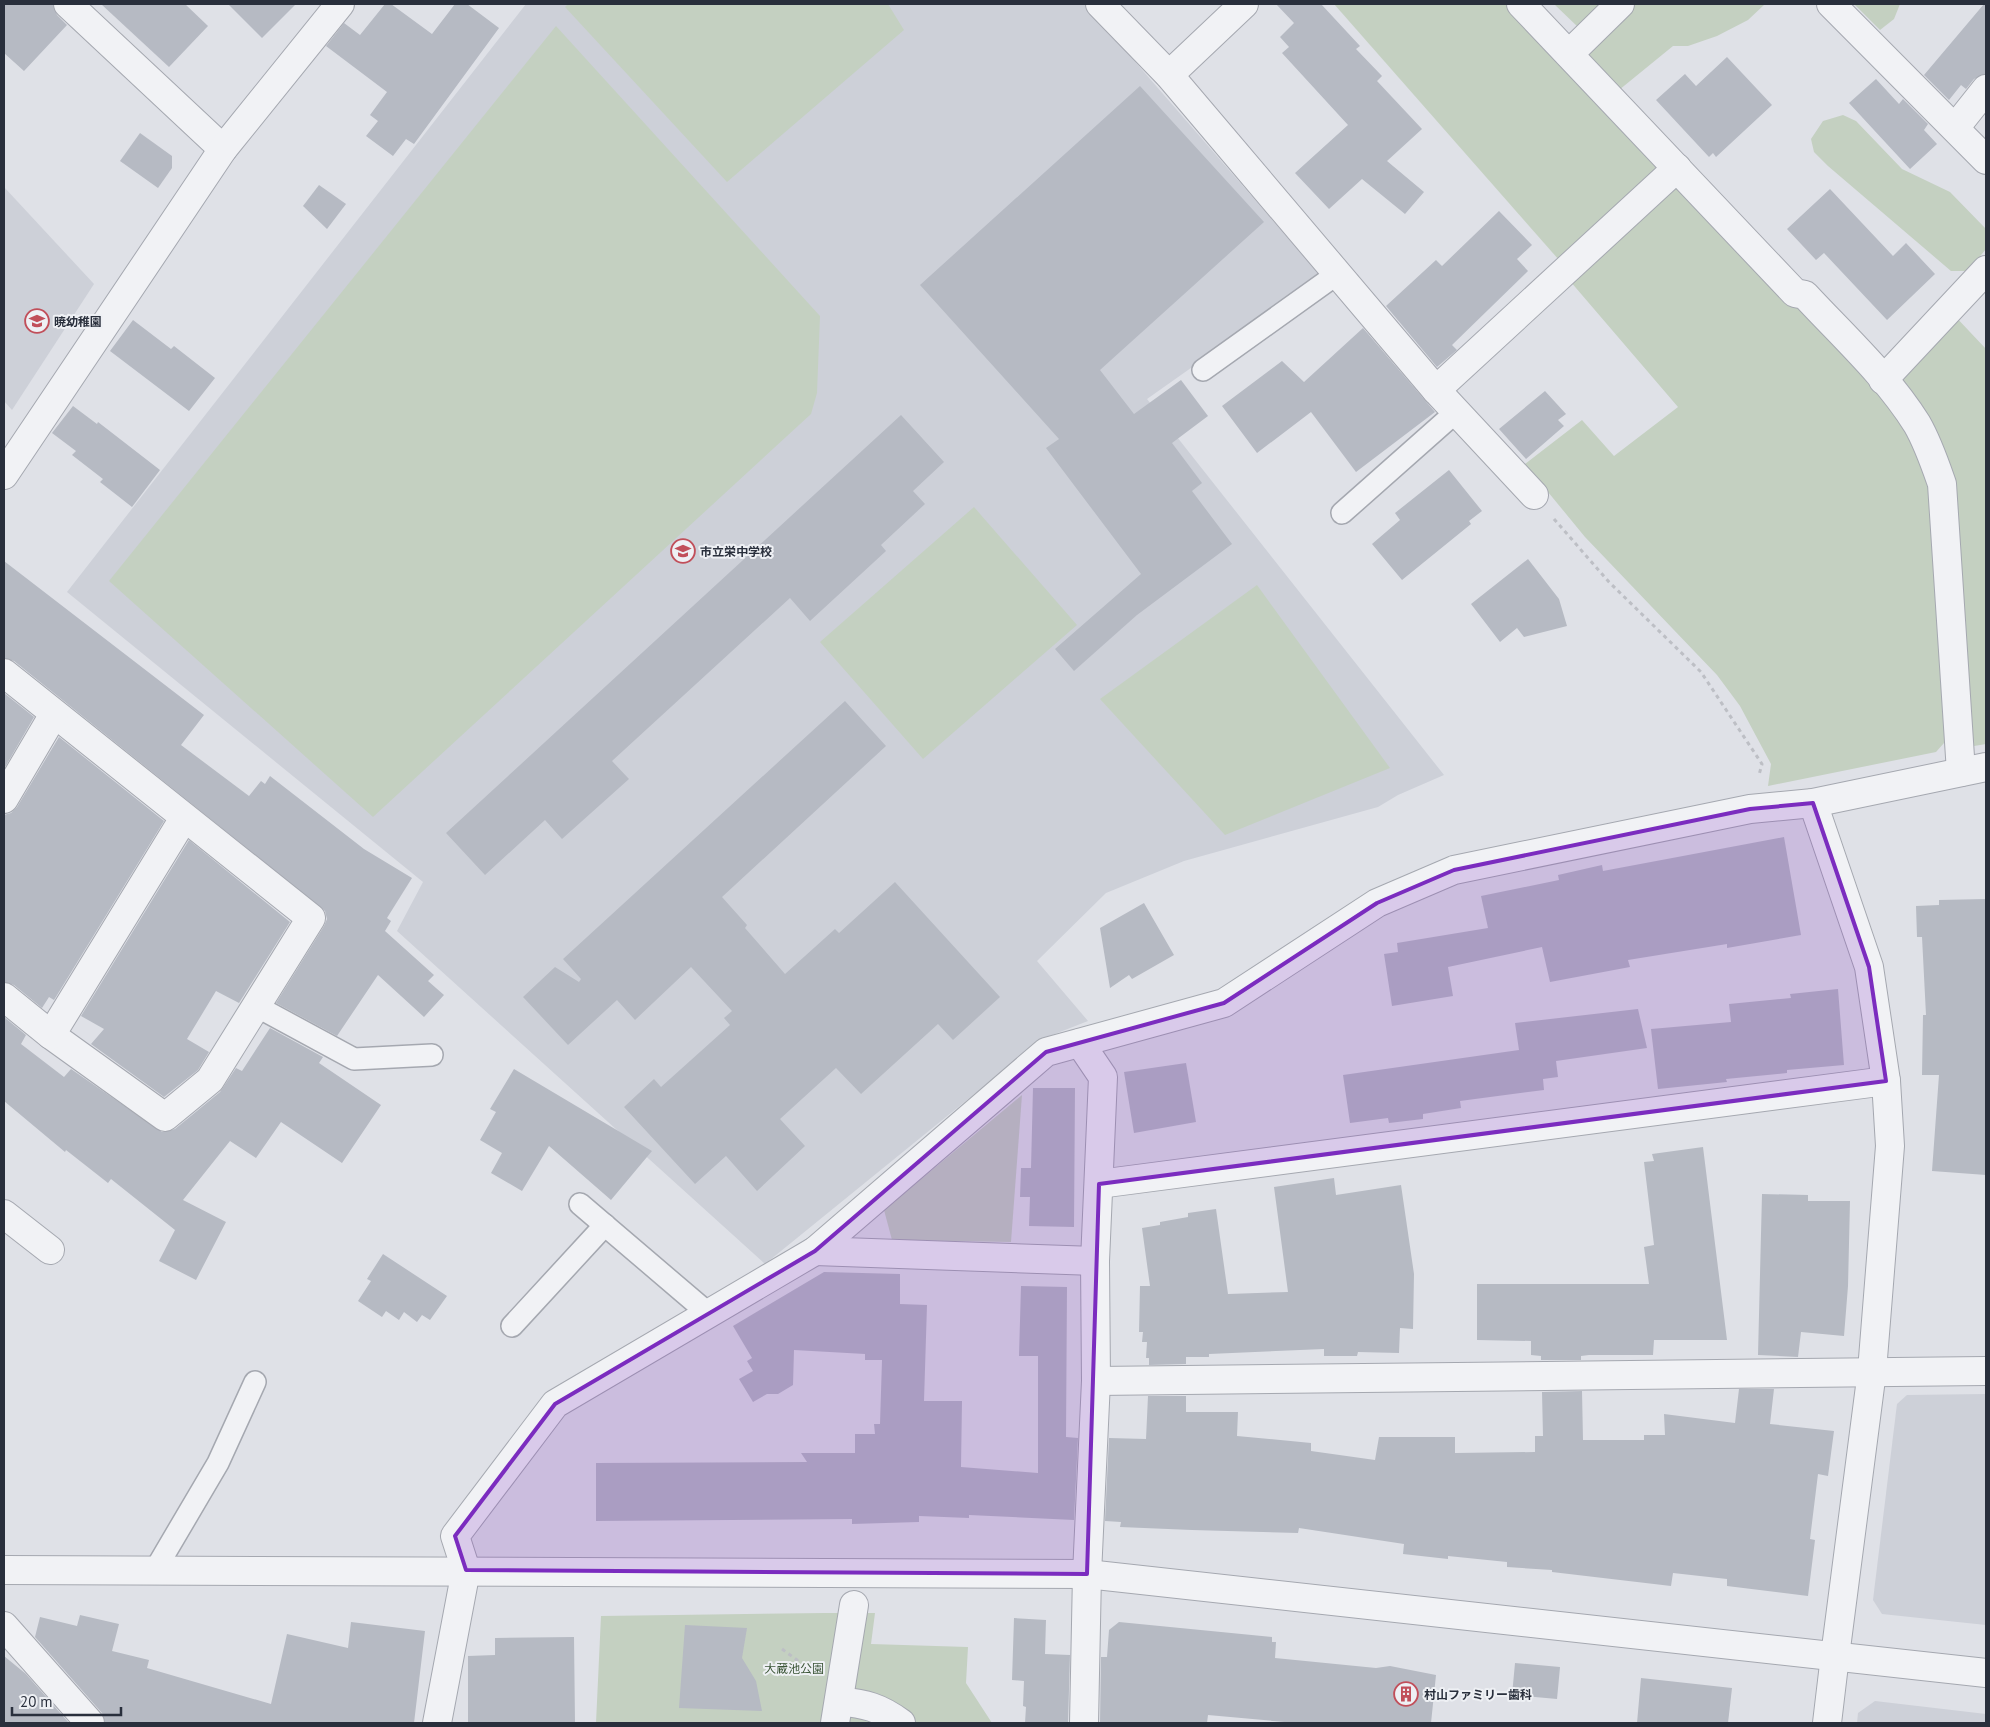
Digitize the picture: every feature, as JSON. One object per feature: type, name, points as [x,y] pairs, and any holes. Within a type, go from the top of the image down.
[{"type":"street","points":[[68,4],[223,149]]},
{"type":"street","points":[[4,475],[223,149],[340,4]]},
{"type":"street","points":[[1100,4],[1168,75],[1436,390],[1534,496]]},
{"type":"street","points":[[1168,75],[1244,4]]},
{"type":"street","points":[[437,1723],[466,1570],[455,1536],[555,1404],[815,1251],[1046,1052],[1224,1003],[1377,903],[1454,870],[1750,809],[1813,803],[1974,769],[1942,484],[1934,458],[1916,424],[1883,380],[1804,295],[1795,293],[1521,4]]},
{"type":"street","points":[[1569,54],[1620,4]]},
{"type":"street","points":[[1830,4],[1986,160]]},
{"type":"street","points":[[1955,128],[1986,88]]},
{"type":"street","points":[[1436,390],[1677,168]]},
{"type":"street","points":[[1883,380],[1986,270]]},
{"type":"street","points":[[4,673],[311,918],[210,1080],[165,1117],[51,1035],[4,997]]},
{"type":"street","points":[[4,799],[54,714]]},
{"type":"street","points":[[1813,803],[1869,967],[1886,1081],[1890,1146],[1872,1371],[1827,1723]]},
{"type":"street","points":[[51,1035],[184,818]]},
{"type":"street","points":[[1080,1043],[1103,1076],[1096,1261],[1096,1381],[1087,1574],[1084,1723]]},
{"type":"street","points":[[1100,1184],[1886,1081]]},
{"type":"street","points":[[4,1214],[50,1250]]},
{"type":"street","points":[[815,1251],[1096,1261]]},
{"type":"street","points":[[1096,1381],[1986,1371]]},
{"type":"street","points":[[4,1570],[466,1570],[1087,1574],[1986,1674]]},
{"type":"street","points":[[854,1605],[837,1712],[868,1704],[887,1713],[901,1723]]},
{"type":"street","points":[[4,1626],[90,1723]]},
{"type":"lane","points":[[1203,370],[1337,274]]},
{"type":"lane","points":[[1342,512],[1456,412]]},
{"type":"lane","points":[[256,1006],[354,1059],[432,1055]]},
{"type":"lane","points":[[580,1204],[709,1314]]},
{"type":"lane","points":[[512,1326],[605,1226]]},
{"type":"lane","points":[[155,1570],[218,1463],[256,1382]]},
{"type":"path","points":[[1534,496],[1609,582],[1701,672],[1762,764],[1750,809]]},
{"type":"highlighted area","points":[[1813,803],[1869,967],[1886,1081],[1099,1184],[1087,1574],[466,1570],[455,1536],[555,1404],[815,1251],[1046,1052],[1224,1003],[1377,903],[1454,870],[1750,809]]},
{"type":"shaded area","name":"市立栄中学校","points":[[526,4],[1085,4],[1321,276],[1147,399],[1444,775],[1398,795],[1378,807],[1184,861],[1106,893],[1037,961],[1088,1021],[1042,1039],[765,1264],[397,931],[423,882],[67,592]]},
{"type":"shaded area","name":"暁幼稚園","points":[[4,187],[94,284],[12,410],[4,401]]},
{"type":"shaded area","points":[[1986,1394],[1986,1625],[1882,1614],[1873,1600],[1897,1404],[1907,1395]]},
{"type":"shaded area","points":[[1875,1701],[1986,1714],[1986,1723],[1857,1723],[1858,1713]]},
{"type":"green space","points":[[568,4],[888,4],[904,30],[727,182],[565,7]]},
{"type":"green space","points":[[1334,4],[1509,4],[1662,168],[1559,260]]},
{"type":"green space","points":[[1554,4],[1604,4],[1579,28]]},
{"type":"green space","points":[[1632,4],[1765,4],[1748,20],[1717,36],[1688,46],[1673,46],[1619,90],[1583,51]]},
{"type":"green space","points":[[1854,4],[1900,4],[1894,19],[1880,30]]},
{"type":"green space","points":[[556,26],[820,316],[817,393],[811,414],[373,817],[109,581]]},
{"type":"green space","points":[[1843,115],[1856,121],[1902,169],[1950,192],[1986,229],[1986,249],[1968,271],[1951,271],[1814,152],[1811,139],[1823,121]]},
{"type":"green space","points":[[1681,184],[1802,301],[1911,430],[1927,465],[1952,734],[1936,752],[1768,786],[1771,764],[1740,706],[1717,675],[1585,537],[1525,464],[1582,420],[1614,456],[1678,407],[1570,281]]},
{"type":"green space","points":[[1953,314],[1986,349],[1986,744],[1974,746],[1966,738],[1948,472],[1897,377]]},
{"type":"green space","points":[[974,507],[1077,625],[923,759],[820,642]]},
{"type":"green space","points":[[1257,585],[1390,768],[1225,835],[1100,699]]},
{"type":"green space","points":[[1022,1095],[1011,1242],[892,1240],[884,1210]]},
{"type":"green space","name":"大蔵池公園","points":[[875,1613],[871,1644],[968,1647],[966,1683],[992,1723],[596,1723],[601,1616]]},
{"type":"building","points":[[4,4],[53,4],[57,15],[67,25],[24,71],[4,53]]},
{"type":"building","points":[[101,4],[185,4],[208,26],[169,67]]},
{"type":"building","points":[[228,4],[296,4],[262,38]]},
{"type":"building","points":[[385,4],[391,4],[432,34],[455,4],[467,4],[499,28],[414,144],[406,139],[393,156],[366,136],[378,121],[370,115],[387,92],[326,46],[344,23],[360,35]]},
{"type":"building","points":[[1276,4],[1321,4],[1360,46],[1356,49],[1382,76],[1377,81],[1422,129],[1387,161],[1424,192],[1405,214],[1362,179],[1329,209],[1295,173],[1348,125],[1282,53],[1289,47],[1280,37],[1294,23]]},
{"type":"building","points":[[1984,4],[1986,4],[1986,74],[1974,79],[1966,89],[1961,85],[1949,100],[1924,75]]},
{"type":"building","points":[[1727,57],[1772,105],[1716,157],[1713,153],[1709,157],[1656,100],[1685,74],[1696,86]]},
{"type":"building","points":[[1876,79],[1899,104],[1903,99],[1928,124],[1924,130],[1937,144],[1910,169],[1849,103]]},
{"type":"building","points":[[1140,86],[1264,222],[1100,370],[1134,414],[1181,380],[1208,416],[1172,443],[1202,483],[1192,491],[1232,544],[1137,615],[1074,671],[1055,649],[1141,574],[1046,448],[1059,439],[920,285]]},
{"type":"building","points":[[140,133],[172,156],[172,168],[158,188],[120,161]]},
{"type":"building","points":[[319,185],[346,204],[327,229],[303,206]]},
{"type":"building","points":[[1830,189],[1893,256],[1906,243],[1935,274],[1887,320],[1824,253],[1816,260],[1787,229]]},
{"type":"building","points":[[1499,211],[1532,245],[1517,259],[1528,271],[1452,345],[1457,350],[1437,367],[1386,306],[1436,260],[1442,266]]},
{"type":"building","points":[[133,320],[171,349],[174,346],[215,378],[189,411],[110,351]]},
{"type":"building","points":[[1363,328],[1435,412],[1356,472],[1311,412],[1257,453],[1222,406],[1282,361],[1304,382]]},
{"type":"building","points":[[1545,391],[1566,414],[1558,420],[1564,426],[1526,459],[1499,429]]},
{"type":"building","points":[[73,406],[97,424],[98,422],[160,470],[132,507],[100,482],[103,479],[72,455],[76,451],[52,433]]},
{"type":"building","points":[[901,415],[944,462],[913,491],[925,504],[881,545],[886,551],[810,621],[790,598],[612,761],[629,779],[562,839],[545,820],[485,875],[446,833]]},
{"type":"building","points":[[1449,470],[1482,511],[1469,521],[1471,524],[1402,580],[1372,544],[1400,520],[1395,513]]},
{"type":"building","points":[[1528,559],[1559,599],[1567,626],[1524,637],[1517,628],[1500,642],[1471,604]]},
{"type":"building","points":[[4,561],[204,715],[181,745],[249,796],[261,781],[265,784],[270,776],[364,849],[412,878],[387,918],[391,921],[385,931],[434,975],[428,981],[444,995],[424,1017],[378,975],[337,1036],[276,1003],[324,926],[327,919],[325,911],[14,661],[4,658]]},
{"type":"building","points":[[4,693],[34,717],[4,769]]},
{"type":"building","points":[[845,701],[886,746],[722,897],[747,925],[745,928],[785,974],[835,929],[839,933],[895,882],[1000,997],[953,1040],[938,1024],[861,1094],[836,1068],[780,1119],[805,1146],[757,1191],[726,1156],[695,1184],[624,1107],[654,1079],[661,1087],[730,1025],[724,1018],[732,1011],[691,967],[635,1020],[617,1000],[568,1045],[523,997],[555,967],[579,982],[581,979],[563,959]]},
{"type":"building","points":[[59,737],[164,821],[54,1000],[49,997],[42,1008],[14,985],[4,982],[4,815],[11,813],[17,807]]},
{"type":"building","points":[[1784,837],[1801,935],[1727,948],[1727,944],[1628,960],[1630,967],[1550,982],[1542,947],[1448,967],[1453,996],[1392,1006],[1384,954],[1398,952],[1397,943],[1488,928],[1481,896],[1559,880],[1558,875],[1602,865],[1603,871]]},
{"type":"building","points":[[189,840],[290,922],[239,1003],[216,991],[187,1039],[209,1052],[198,1070],[164,1097],[91,1044],[104,1029],[81,1016]]},
{"type":"building","points":[[1986,899],[1986,1175],[1932,1171],[1939,1075],[1922,1075],[1923,1015],[1926,1015],[1922,937],[1917,937],[1916,906],[1939,905],[1939,900]]},
{"type":"building","points":[[1144,903],[1174,955],[1132,979],[1129,975],[1110,988],[1100,928]]},
{"type":"building","points":[[1838,989],[1844,1065],[1787,1070],[1787,1073],[1726,1079],[1727,1082],[1658,1089],[1651,1029],[1731,1022],[1729,1004],[1791,998],[1790,994]]},
{"type":"building","points":[[1638,1009],[1647,1048],[1556,1061],[1558,1077],[1543,1079],[1544,1090],[1460,1101],[1461,1108],[1423,1114],[1423,1119],[1389,1123],[1388,1118],[1350,1123],[1343,1075],[1519,1050],[1515,1023]]},
{"type":"building","points":[[4,1017],[26,1035],[21,1044],[64,1077],[71,1069],[162,1132],[175,1129],[220,1092],[236,1068],[242,1071],[270,1028],[323,1057],[319,1063],[381,1105],[342,1163],[281,1122],[256,1158],[230,1141],[183,1200],[226,1222],[196,1280],[159,1261],[175,1230],[111,1179],[108,1183],[66,1150],[65,1152],[4,1101]]},
{"type":"building","points":[[1186,1063],[1196,1122],[1134,1133],[1124,1072]]},
{"type":"building","points":[[514,1069],[652,1151],[611,1200],[549,1146],[522,1191],[491,1173],[502,1153],[480,1140],[496,1112],[490,1109]]},
{"type":"building","points":[[1033,1088],[1075,1088],[1074,1227],[1029,1226],[1030,1197],[1020,1197],[1021,1168],[1031,1168]]},
{"type":"building","points":[[1703,1147],[1727,1340],[1654,1340],[1653,1355],[1589,1355],[1581,1356],[1581,1360],[1541,1360],[1541,1356],[1531,1355],[1531,1341],[1477,1340],[1477,1284],[1649,1284],[1644,1247],[1654,1245],[1644,1162],[1654,1161],[1652,1154]]},
{"type":"building","points":[[1334,1178],[1336,1195],[1401,1185],[1414,1274],[1413,1329],[1400,1328],[1399,1353],[1358,1352],[1357,1356],[1324,1356],[1324,1349],[1209,1354],[1209,1357],[1186,1357],[1186,1364],[1149,1365],[1149,1358],[1146,1358],[1147,1342],[1142,1342],[1143,1332],[1139,1332],[1140,1286],[1150,1286],[1142,1228],[1160,1225],[1160,1222],[1188,1217],[1188,1213],[1216,1209],[1228,1294],[1288,1292],[1274,1187]]},
{"type":"building","points":[[1762,1194],[1808,1195],[1808,1201],[1850,1201],[1848,1286],[1844,1336],[1801,1332],[1798,1357],[1758,1355]]},
{"type":"building","points":[[383,1254],[447,1296],[430,1320],[422,1315],[417,1322],[404,1312],[399,1320],[386,1311],[382,1317],[358,1301],[371,1281],[367,1279]]},
{"type":"building","points":[[824,1272],[900,1274],[900,1304],[927,1305],[924,1401],[962,1401],[961,1467],[1038,1473],[1038,1356],[1019,1356],[1021,1286],[1067,1287],[1066,1437],[1078,1438],[1074,1520],[969,1515],[969,1518],[919,1516],[919,1522],[852,1524],[852,1519],[596,1521],[596,1463],[807,1462],[801,1453],[855,1453],[855,1434],[875,1434],[874,1424],[880,1424],[882,1360],[865,1360],[865,1354],[794,1350],[793,1385],[778,1394],[767,1394],[753,1402],[739,1379],[753,1371],[747,1361],[752,1358],[733,1326]]},
{"type":"building","points":[[1739,1389],[1774,1389],[1770,1424],[1834,1431],[1828,1476],[1818,1474],[1810,1539],[1815,1540],[1808,1596],[1727,1586],[1727,1579],[1673,1573],[1671,1586],[1552,1572],[1552,1570],[1507,1567],[1507,1562],[1448,1556],[1448,1559],[1403,1554],[1404,1544],[1299,1528],[1298,1533],[1192,1530],[1120,1527],[1121,1522],[1105,1521],[1109,1438],[1146,1439],[1148,1396],[1186,1396],[1186,1412],[1238,1412],[1237,1436],[1311,1443],[1311,1451],[1375,1460],[1379,1437],[1455,1437],[1455,1453],[1535,1452],[1535,1436],[1543,1436],[1542,1392],[1582,1391],[1583,1440],[1644,1440],[1644,1435],[1665,1435],[1664,1414],[1735,1423]]},
{"type":"building","points":[[80,1615],[119,1624],[112,1651],[149,1660],[147,1668],[271,1704],[287,1634],[348,1648],[351,1622],[425,1631],[414,1723],[105,1723],[102,1713],[35,1637],[40,1617],[77,1626]]},
{"type":"building","points":[[1014,1618],[1046,1620],[1045,1654],[1070,1655],[1068,1723],[1025,1723],[1026,1707],[1023,1706],[1024,1681],[1012,1680]]},
{"type":"building","points":[[1119,1622],[1272,1637],[1272,1642],[1276,1642],[1275,1658],[1376,1668],[1390,1666],[1436,1675],[1431,1723],[1296,1723],[1208,1715],[1207,1723],[1100,1723],[1101,1657],[1107,1657],[1109,1630]]},
{"type":"building","points":[[685,1625],[747,1628],[742,1658],[756,1681],[762,1711],[679,1708]]},
{"type":"building","points":[[574,1637],[575,1723],[468,1723],[468,1656],[495,1655],[495,1638]]},
{"type":"building","points":[[4,1656],[26,1674],[69,1723],[4,1723]]},
{"type":"building","points":[[1515,1663],[1560,1667],[1557,1699],[1512,1695]]},
{"type":"building","points":[[1641,1678],[1732,1688],[1728,1723],[1637,1723]]},
{"type":"place","name":"暁幼稚園","points":[[37,321]]},
{"type":"place","name":"市立栄中学校","points":[[683,551]]},
{"type":"place","name":"村山ファミリー歯科","points":[[1406,1694]]}]
